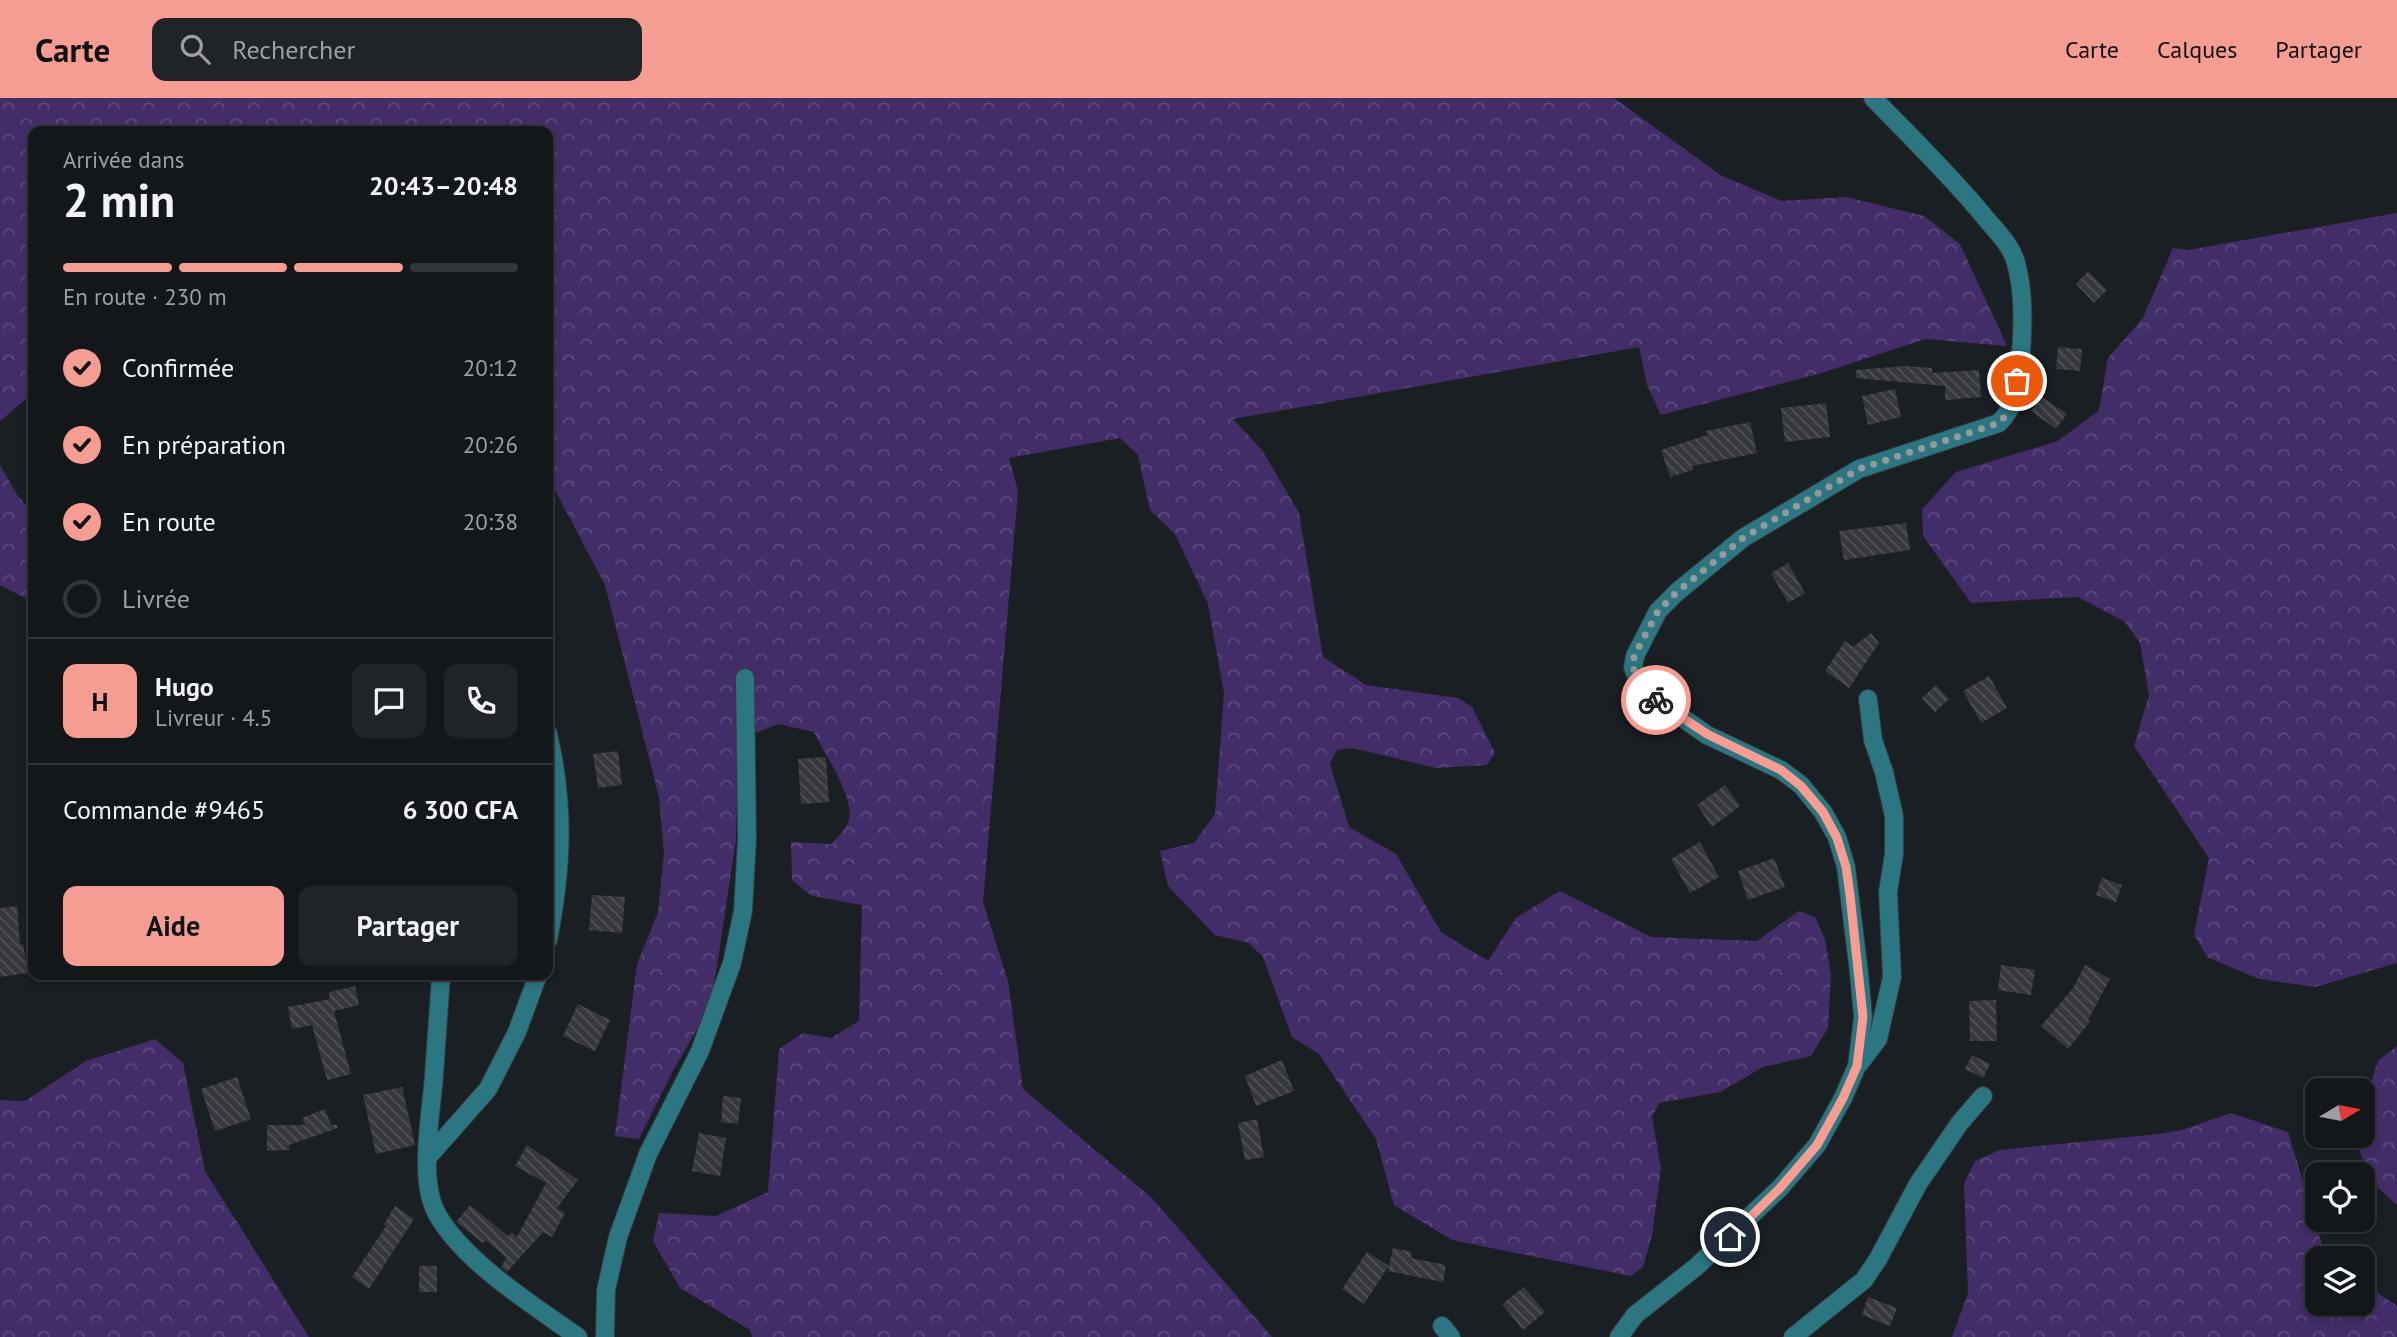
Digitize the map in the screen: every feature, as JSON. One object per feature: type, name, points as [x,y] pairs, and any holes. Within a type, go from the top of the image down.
[{"type":"street","points":[[1857,1066],[1863,1017],[1850,895],[1846,867],[1837,838],[1823,812],[1801,786],[1781,770],[1676,716],[1651,696],[1637,678],[1633,667],[1634,656],[1658,611],[1743,538],[1859,469],[1999,423],[2008,414],[2021,360],[2022,329],[2020,283],[2010,247],[1959,186],[1873,98]]},
{"type":"street","points":[[605,1337],[606,1290],[618,1237],[648,1154],[700,1051],[732,963],[743,911],[747,839],[745,678]]},
{"type":"street","points":[[1619,1337],[1635,1315],[1696,1267],[1780,1188],[1817,1145],[1857,1066],[1878,1039],[1892,977],[1888,892],[1894,854],[1894,816],[1885,772],[1873,740],[1868,699]]},
{"type":"street","points":[[553,774],[561,839],[553,910]]},
{"type":"street","points":[[441,980],[428,1157],[429,1190],[436,1212],[450,1233],[495,1276],[578,1337]]},
{"type":"street","points":[[428,1157],[488,1089],[517,1032],[536,980]]},
{"type":"street","points":[[1793,1337],[1864,1280],[1918,1184],[1959,1124],[1983,1096]]},
{"type":"green space","points":[[0,98],[1614,98],[1722,176],[1782,201],[1846,197],[1924,216],[1960,244],[2007,346],[1925,339],[1822,373],[1661,415],[1647,385],[1639,347],[1233,419],[1262,450],[1299,513],[1323,657],[1366,685],[1458,698],[1472,707],[1495,753],[1487,765],[1436,768],[1353,748],[1337,750],[1330,764],[1349,827],[1396,854],[1441,932],[1488,961],[1516,918],[1560,891],[1651,937],[1757,941],[1799,911],[1815,917],[1825,939],[1831,974],[1828,1028],[1811,1056],[1763,1067],[1720,1092],[1659,1103],[1652,1117],[1661,1168],[1652,1235],[1643,1267],[1631,1276],[1452,1240],[1394,1205],[1376,1139],[1319,1054],[1292,1037],[1263,957],[1249,943],[1215,935],[1168,886],[1160,851],[1194,843],[1215,814],[1224,693],[1208,604],[1175,534],[1150,510],[1138,455],[1120,438],[1009,458],[1018,491],[983,902],[1008,981],[1023,1089],[1153,1199],[1272,1337],[752,1337],[750,1330],[680,1288],[653,1241],[659,1213],[716,1216],[768,1192],[779,1049],[803,1033],[831,1038],[859,1021],[862,905],[812,896],[792,880],[791,842],[832,844],[847,825],[850,812],[844,789],[814,732],[778,724],[753,734],[738,760],[736,840],[711,1005],[673,1071],[639,1139],[615,1136],[637,964],[658,912],[664,854],[659,797],[605,585],[553,486],[553,126],[28,126],[28,397],[0,421]]},
{"type":"green space","points":[[2397,213],[2397,963],[2315,987],[2259,979],[2207,957],[2194,934],[2209,858],[2134,746],[2149,695],[2140,643],[2125,622],[2078,597],[1971,603],[1923,536],[1922,509],[1956,472],[2058,441],[2099,410],[2108,358],[2143,318],[2173,248],[2188,250]]},
{"type":"green space","points":[[0,465],[28,507],[28,599],[0,585]]},
{"type":"green space","points":[[155,1039],[183,1063],[205,1171],[309,1337],[0,1337],[0,1100],[25,1101],[86,1061]]},
{"type":"green space","points":[[2397,1046],[2397,1205],[2375,1185],[2375,1162],[2364,1162],[2358,1148],[2375,1148],[2375,1078],[2372,1078],[2378,1061]]},
{"type":"green space","points":[[2231,1113],[2288,1132],[2305,1188],[2305,1232],[2318,1232],[2322,1246],[2305,1246],[2305,1316],[2375,1316],[2375,1291],[2397,1306],[2397,1337],[1952,1337],[1968,1293],[1964,1184],[1975,1161],[2000,1150],[2182,1130]]},
{"type":"building","points":[[2088,271],[2107,290],[2094,303],[2076,284]]},
{"type":"building","points":[[2058,347],[2082,349],[2080,371],[2056,369]]},
{"type":"building","points":[[1904,366],[1932,368],[1932,373],[1979,370],[1981,397],[1945,400],[1945,386],[1856,378],[1856,370]]},
{"type":"building","points":[[1895,389],[1901,417],[1868,425],[1862,396]]},
{"type":"building","points":[[2042,397],[2067,414],[2056,429],[2031,411]]},
{"type":"building","points":[[1826,403],[1830,437],[1785,442],[1781,408]]},
{"type":"building","points":[[1750,422],[1757,453],[1692,466],[1693,470],[1670,477],[1661,450],[1707,435],[1706,431]]},
{"type":"building","points":[[1906,523],[1910,550],[1844,560],[1839,531]]},
{"type":"building","points":[[1788,563],[1805,593],[1788,603],[1771,573]]},
{"type":"building","points":[[1871,633],[1879,643],[1849,688],[1825,671],[1845,641],[1853,647]]},
{"type":"building","points":[[1989,676],[2007,708],[1981,723],[1963,691]]},
{"type":"building","points":[[1936,685],[1949,699],[1935,712],[1922,698]]},
{"type":"building","points":[[618,751],[622,785],[598,788],[593,754]]},
{"type":"building","points":[[826,757],[829,802],[801,804],[798,759]]},
{"type":"building","points":[[1725,785],[1740,806],[1712,827],[1697,805]]},
{"type":"building","points":[[1700,842],[1719,877],[1690,893],[1671,859]]},
{"type":"building","points":[[1774,858],[1785,887],[1748,900],[1738,871]]},
{"type":"building","points":[[2102,878],[2122,885],[2116,902],[2096,895]]},
{"type":"building","points":[[592,895],[625,897],[622,933],[589,930]]},
{"type":"building","points":[[17,906],[20,945],[23,944],[28,973],[0,977],[0,908]]},
{"type":"building","points":[[2001,965],[2035,970],[2031,995],[1998,990]]},
{"type":"building","points":[[2085,965],[2110,979],[2088,1020],[2090,1022],[2068,1049],[2041,1026],[2073,988]]},
{"type":"building","points":[[355,986],[359,1005],[334,1011],[351,1074],[327,1080],[312,1025],[292,1029],[288,1007],[330,999],[329,992]]},
{"type":"building","points":[[1996,1000],[1997,1041],[1970,1041],[1969,1001]]},
{"type":"building","points":[[578,1004],[610,1020],[595,1051],[563,1036]]},
{"type":"building","points":[[1972,1055],[1990,1064],[1983,1078],[1965,1069]]},
{"type":"building","points":[[1282,1060],[1294,1091],[1256,1106],[1245,1076]]},
{"type":"building","points":[[237,1077],[251,1119],[215,1131],[201,1089]]},
{"type":"building","points":[[402,1087],[415,1145],[376,1154],[363,1095]]},
{"type":"building","points":[[723,1096],[741,1098],[738,1124],[721,1122]]},
{"type":"building","points":[[325,1109],[331,1125],[337,1125],[338,1128],[289,1145],[289,1150],[267,1151],[267,1125],[305,1125],[302,1118]]},
{"type":"building","points":[[1257,1119],[1264,1157],[1245,1160],[1238,1123]]},
{"type":"building","points":[[699,1133],[726,1138],[720,1176],[692,1171]]},
{"type":"building","points":[[527,1145],[578,1180],[557,1208],[565,1213],[552,1237],[543,1232],[507,1272],[501,1267],[506,1258],[486,1240],[483,1243],[456,1222],[470,1205],[508,1236],[512,1232],[517,1237],[546,1183],[515,1166]]},
{"type":"building","points":[[395,1206],[414,1219],[369,1289],[352,1277],[386,1226],[384,1224]]},
{"type":"building","points":[[1393,1248],[1412,1252],[1411,1258],[1446,1265],[1443,1282],[1388,1271]]},
{"type":"building","points":[[1367,1252],[1389,1266],[1364,1304],[1342,1289]]},
{"type":"building","points":[[419,1266],[437,1266],[437,1292],[419,1292]]},
{"type":"building","points":[[1524,1287],[1545,1312],[1523,1330],[1502,1304]]},
{"type":"building","points":[[1868,1297],[1897,1308],[1890,1326],[1862,1315]]},
{"type":"way so far","points":[[1656,700],[1637,678],[1633,667],[1634,656],[1658,611],[1677,592],[1743,538],[1859,469],[1999,423],[2008,414],[2017,381]]},
{"type":"route","points":[[1656,700],[1676,716],[1781,770],[1801,786],[1823,812],[1837,838],[1846,867],[1850,895],[1863,1017],[1857,1066],[1817,1145],[1780,1188],[1730,1237]]}]
